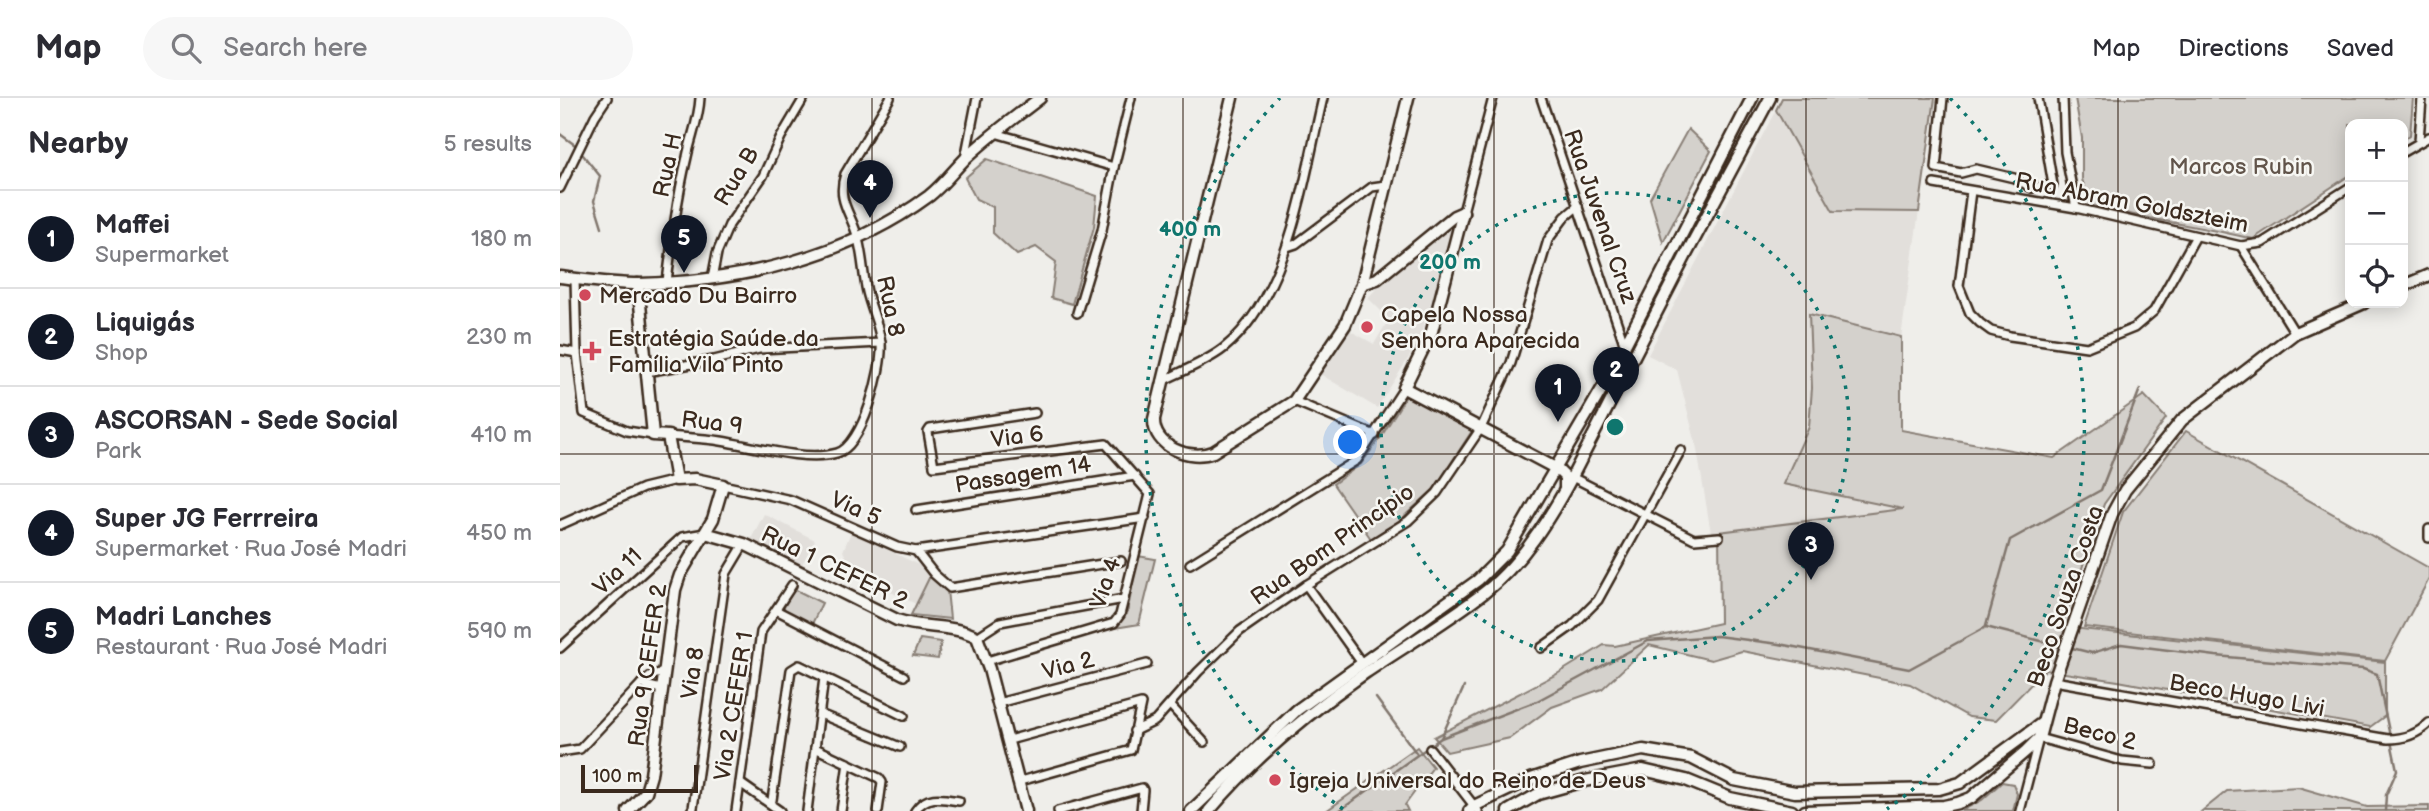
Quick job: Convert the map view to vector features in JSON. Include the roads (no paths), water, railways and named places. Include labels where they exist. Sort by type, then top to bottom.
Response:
[{"type":"street","points":[[560,188],[595,116],[607,98]]},
{"type":"street","name":"Rua H","points":[[667,282],[679,197],[700,98]]},
{"type":"street","name":"Rua B","points":[[712,279],[717,253],[729,225],[764,176],[781,137],[804,98]]},
{"type":"street","name":"Rua 8","points":[[837,453],[843,450],[864,423],[877,381],[881,344],[867,291],[858,238],[841,196],[842,184],[890,98]]},
{"type":"street","points":[[965,160],[977,98]]},
{"type":"street","points":[[560,277],[638,284],[712,279],[800,261],[892,221],[929,196],[995,133],[1040,98]]},
{"type":"street","points":[[1077,313],[1102,230],[1131,98]]},
{"type":"street","points":[[1232,98],[1154,419],[1156,432],[1161,439],[1185,454],[1203,456],[1294,401],[1345,325],[1362,284],[1408,98]]},
{"type":"street","points":[[1162,381],[1223,349],[1272,286],[1287,247],[1323,98]]},
{"type":"street","points":[[1190,564],[1335,476],[1357,460],[1375,435],[1404,388],[1432,331],[1493,98]]},
{"type":"street","name":"Rua Juvenal Cruz","points":[[1541,98],[1625,347]]},
{"type":"street","points":[[1191,811],[1297,710],[1478,580],[1507,551],[1557,469],[1625,347],[1752,98]]},
{"type":"street","points":[[1209,811],[1225,792],[1318,707],[1486,591],[1517,560],[1564,493],[1770,98]]},
{"type":"street","points":[[1943,98],[1936,168],[1961,173],[1976,169],[2014,178],[2032,188],[2053,185],[2038,98]]},
{"type":"street","points":[[2063,98],[2065,152],[2076,208]]},
{"type":"street","points":[[2419,141],[2422,98]]},
{"type":"street","points":[[995,133],[1114,167]]},
{"type":"street","points":[[2408,149],[2429,137]]},
{"type":"street","name":"Rua Abram Goldszteim","points":[[1934,184],[2076,208],[2241,246],[2262,243],[2345,190]]},
{"type":"street","points":[[1287,247],[1296,244],[1372,187],[1386,186]]},
{"type":"street","points":[[1971,191],[1959,286],[1970,313],[1980,323],[1991,331],[2010,336],[2087,347],[2134,328],[2154,311],[2196,236]]},
{"type":"street","name":"Rua Bom Princípio","points":[[1134,731],[1155,720],[1228,641],[1306,585],[1408,521],[1437,494],[1480,428],[1510,363],[1548,240],[1554,229],[1578,206]]},
{"type":"street","points":[[1362,284],[1377,278],[1454,216],[1463,212]]},
{"type":"street","points":[[2241,246],[2295,333]]},
{"type":"street","points":[[2408,284],[2429,275]]},
{"type":"street","points":[[560,350],[577,353],[575,279]]},
{"type":"street","points":[[638,284],[653,435]]},
{"type":"street","name":"Beco Souza Costa","points":[[2020,811],[2054,681],[2112,514],[2125,490],[2182,420],[2295,333],[2352,308]]},
{"type":"street","points":[[646,372],[759,349],[881,344]]},
{"type":"street","name":"Rua 9","points":[[577,353],[584,413],[628,431],[720,441],[802,455],[837,453]]},
{"type":"street","points":[[1404,388],[1557,469],[1565,477],[1564,493]]},
{"type":"street","points":[[1294,401],[1375,435]]},
{"type":"street","name":"Via 6","points":[[1035,413],[930,429],[934,466],[1106,444]]},
{"type":"street","points":[[668,436],[676,480]]},
{"type":"street","name":"Via 4","points":[[987,661],[1112,625],[1120,615],[1150,494],[1106,444]]},
{"type":"street","points":[[1541,648],[1572,626],[1598,600],[1681,450]]},
{"type":"street","points":[[1567,451],[1564,467],[1572,477],[1694,539],[1719,537]]},
{"type":"street","name":"Passagem 14","points":[[916,510],[1135,476]]},
{"type":"street","name":"Via 5","points":[[560,525],[643,488],[676,480],[695,479],[791,500],[897,547],[916,551],[1145,518]]},
{"type":"street","name":"Rua 9 CEFER 2","points":[[628,811],[646,792],[648,786],[674,590],[713,519],[723,485]]},
{"type":"street","points":[[2429,529],[2429,538]]},
{"type":"street","name":"Rua 1 CEFER 2","points":[[705,533],[744,544],[897,620],[913,626],[962,631],[977,637]]},
{"type":"street","name":"Via 11","points":[[560,648],[682,537],[705,533]]},
{"type":"street","name":"Via 8","points":[[691,811],[694,808],[726,574],[744,544]]},
{"type":"street","points":[[916,551],[934,574],[950,588],[1121,561]]},
{"type":"street","name":"Via 2 CEFER 1","points":[[736,811],[761,632],[792,585]]},
{"type":"street","points":[[1306,585],[1361,662]]},
{"type":"street","points":[[1026,811],[999,703],[977,637],[1000,622],[1124,599]]},
{"type":"street","points":[[776,610],[904,676]]},
{"type":"street","name":"Via 2","points":[[999,703],[1147,664]]},
{"type":"street","points":[[772,800],[791,670],[799,665],[904,716]]},
{"type":"street","points":[[560,752],[580,748],[641,684],[651,676],[663,672]]},
{"type":"street","points":[[807,811],[824,678]]},
{"type":"street","name":"Beco Hugo Livi","points":[[2054,681],[2388,740],[2418,732],[2429,723]]},
{"type":"street","points":[[641,684],[661,689]]},
{"type":"street","points":[[1009,740],[1141,704],[1131,750],[1017,782]]},
{"type":"street","points":[[1170,705],[1204,742]]},
{"type":"street","points":[[820,715],[900,747]]},
{"type":"street","points":[[1430,749],[1473,809],[1531,779],[1580,763],[1643,750],[1692,758],[1734,780],[1795,792],[1939,789],[1960,783],[2043,722]]},
{"type":"street","points":[[1805,811],[1944,806],[1958,803],[1971,798],[2006,770],[2039,738]]},
{"type":"street","name":"Beco 2","points":[[2039,738],[2122,761],[2154,764]]},
{"type":"street","points":[[815,748],[879,778],[882,782],[878,811]]},
{"type":"street","points":[[841,811],[848,763]]},
{"type":"street","points":[[1580,763],[1585,780]]},
{"type":"street","points":[[1508,811],[1538,794],[1585,780],[1643,769],[1686,780],[1730,797],[1792,811]]},
{"type":"street","points":[[1730,797],[1734,780]]},
{"type":"street","points":[[740,783],[780,811]]},
{"type":"street","points":[[1058,811],[1143,789],[1141,811]]},
{"type":"street","points":[[915,811],[924,801],[932,798],[959,801]]},
{"type":"waterway","points":[[560,134],[575,145]]},
{"type":"waterway","points":[[583,155],[600,176],[594,201],[602,227]]},
{"type":"waterway","points":[[1986,626],[2010,540],[2101,490],[2140,389]]},
{"type":"waterway","points":[[1339,811],[1441,738],[1537,701],[1648,641],[1717,636],[1779,644],[1909,669],[1986,627],[2061,646]]},
{"type":"waterway","points":[[2068,647],[2092,653],[2121,644],[2216,656],[2363,669],[2377,674],[2397,770],[2386,795],[2385,811]]},
{"type":"waterway","points":[[1441,738],[1464,687]]},
{"type":"waterway","points":[[1376,698],[1417,754]]},
{"type":"place","name":"Super JG Ferrreira","points":[[870,218]]},
{"type":"place","name":"Madri Lanches","points":[[684,273]]},
{"type":"place","name":"Mercado Du Bairro","points":[[585,295]]},
{"type":"place","name":"Capela Nossa Senhora Aparecida","points":[[1367,327]]},
{"type":"place","name":"Estratégia Saúde da Família Vila Pinto","points":[[592,351]]},
{"type":"place","name":"Liquigás","points":[[1616,405]]},
{"type":"place","name":"Maffei","points":[[1558,422]]},
{"type":"place","name":"ASCORSAN - Sede Social","points":[[1811,580]]},
{"type":"place","name":"Igreja Universal do Reino de Deus","points":[[1275,780]]},
{"type":"park label","name":"Marcos Rubin","points":[[2241,166]]}]
